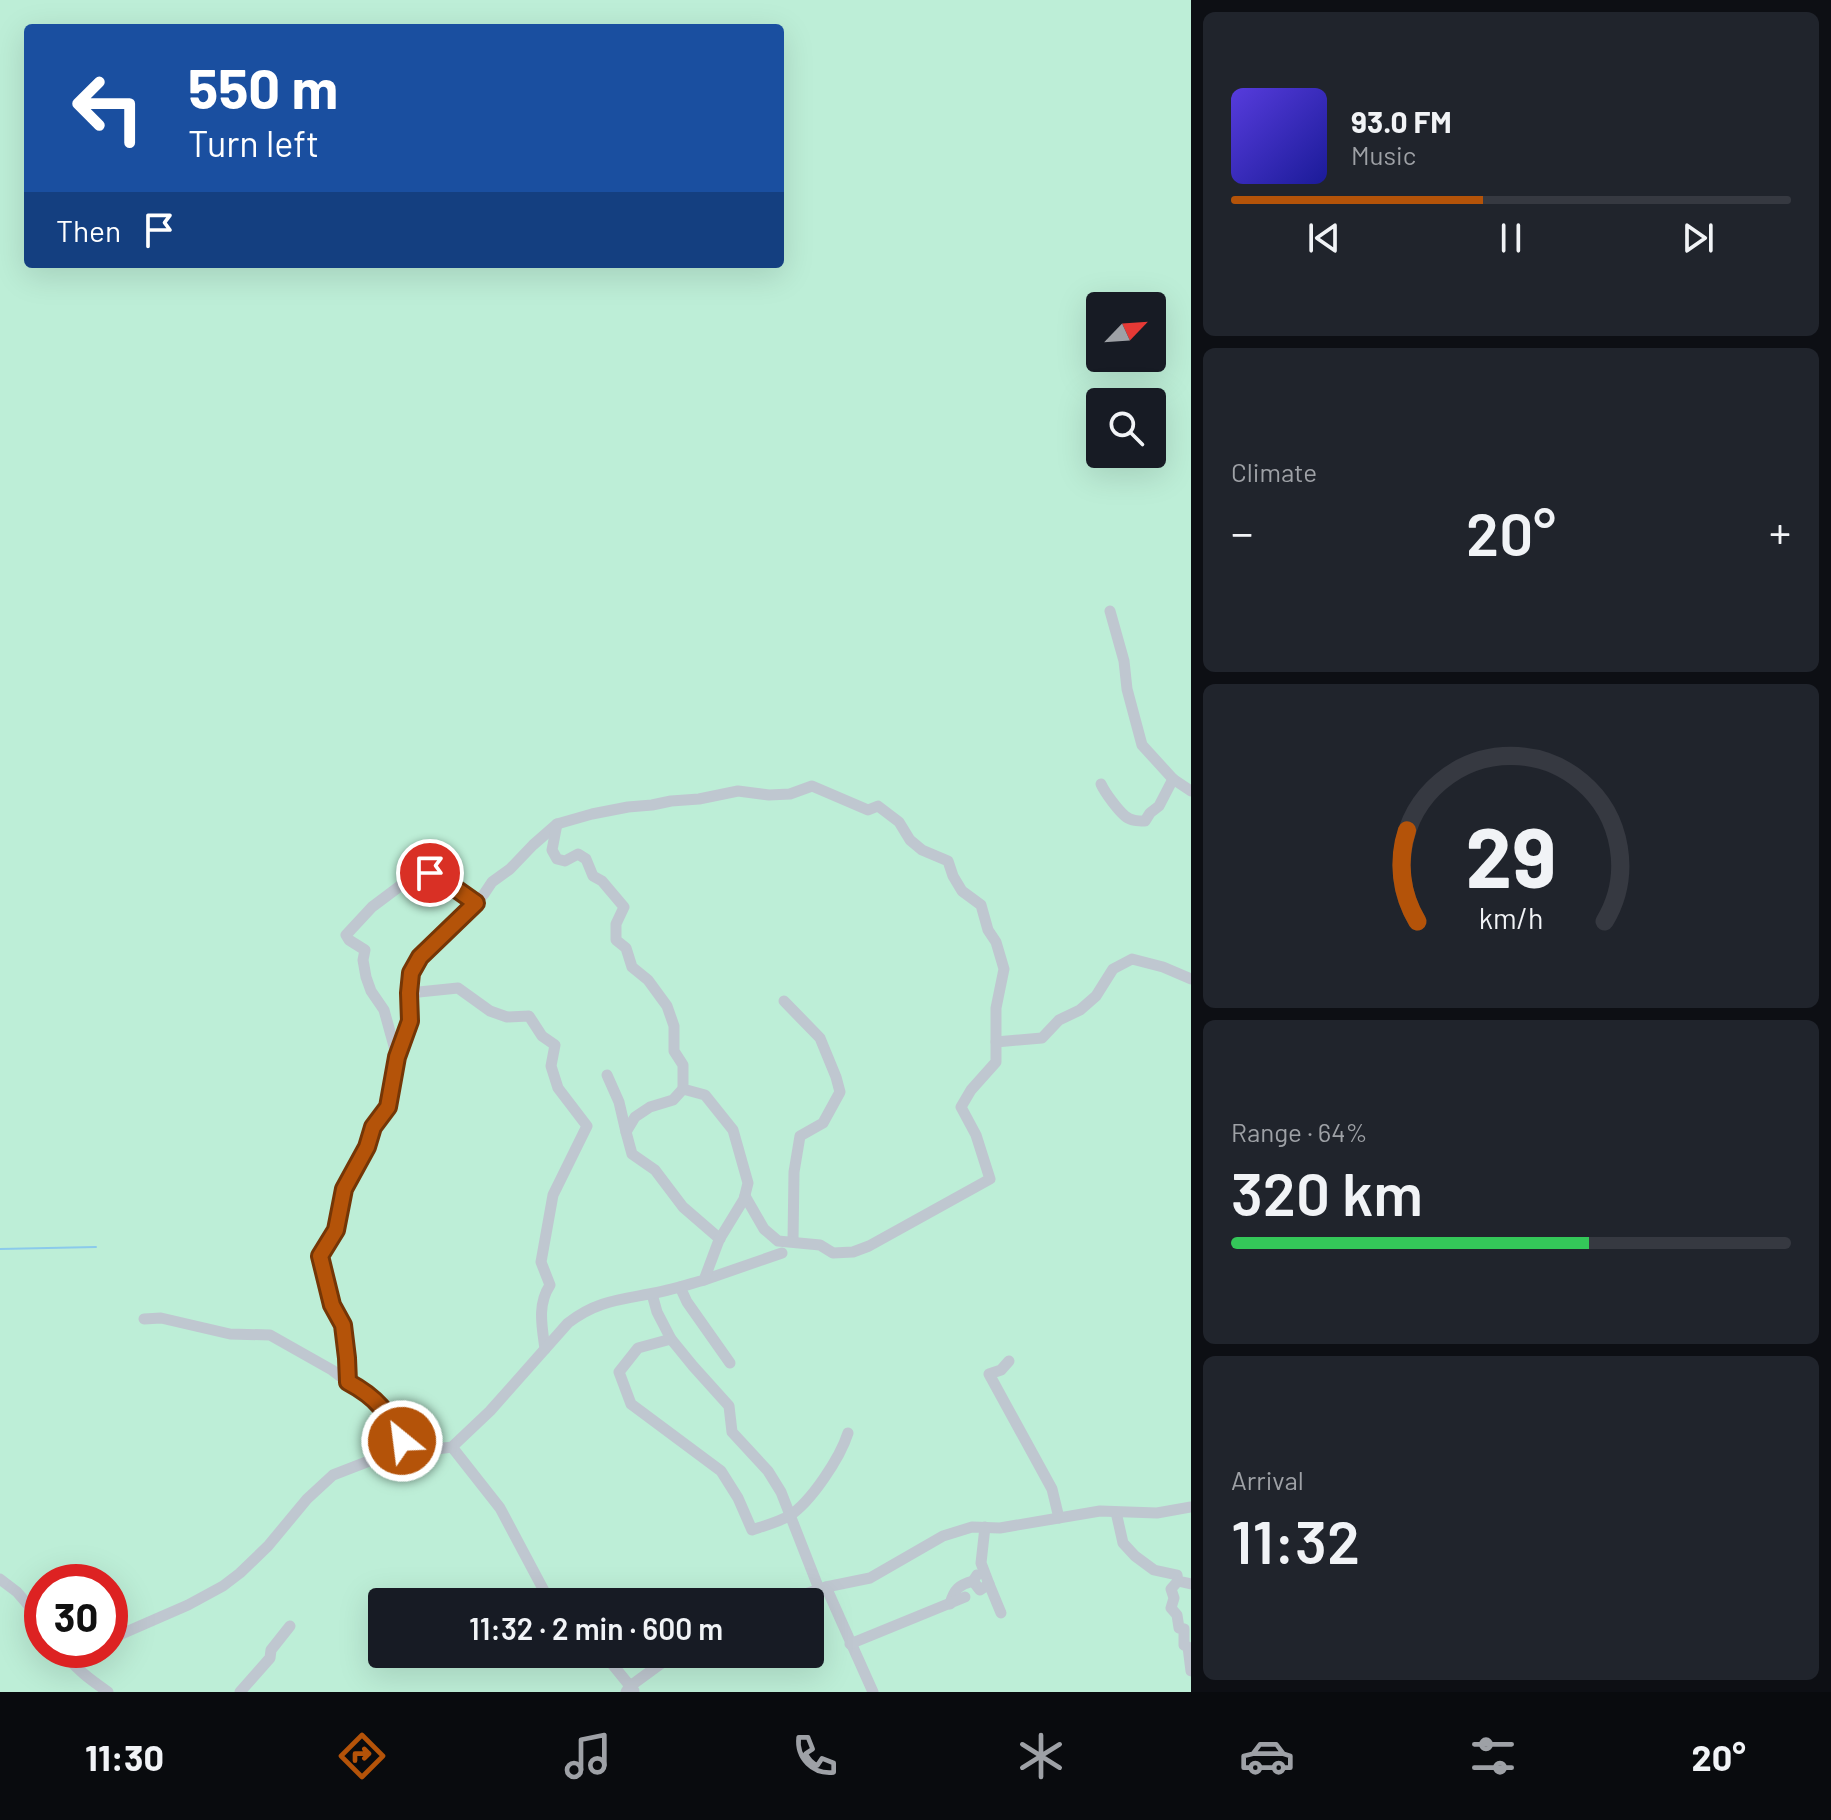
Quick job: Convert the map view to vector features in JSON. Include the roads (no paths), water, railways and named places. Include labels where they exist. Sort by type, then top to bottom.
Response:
[{"type":"street","points":[[1110,611],[1142,745],[1173,779],[1191,791]]},
{"type":"street","points":[[1101,784],[1126,817],[1145,821],[1159,806],[1173,779]]},
{"type":"street","points":[[348,1382],[343,1325],[332,1305],[320,1256],[336,1230],[344,1189],[367,1147],[373,1127],[388,1107],[397,1057],[410,1021],[411,973],[420,957],[476,903],[492,882],[557,824],[616,809],[738,791],[790,794],[812,786],[868,810],[878,806],[899,822],[910,840],[922,850],[948,861],[962,891],[981,905],[1004,969],[996,1008],[996,1062],[971,1090],[961,1107],[976,1135],[990,1179],[853,1252],[833,1253],[820,1245],[778,1241],[764,1229],[745,1196]]},
{"type":"street","points":[[557,824],[552,850],[557,859],[565,861],[578,854],[586,859],[593,876],[602,881],[624,907],[616,924],[616,940],[626,948],[632,967],[648,980],[667,1006],[674,1026],[674,1051],[683,1065],[683,1089],[673,1100],[650,1107],[635,1117],[626,1132]]},
{"type":"street","points":[[397,1057],[384,1010],[366,977],[365,950],[346,935],[372,907],[400,886],[430,873],[476,903]]},
{"type":"street","points":[[996,1042],[1042,1038],[1059,1020],[1080,1010],[1096,996],[1113,969],[1132,959],[1191,979]]},
{"type":"street","points":[[409,993],[458,988],[490,1011],[507,1017],[529,1016],[542,1036],[555,1045],[551,1066],[558,1088],[587,1126],[553,1195],[541,1262],[550,1285],[543,1295],[540,1313],[545,1349]]},
{"type":"street","points":[[784,1001],[820,1038],[840,1092],[823,1123],[800,1136],[794,1172],[793,1241]]},
{"type":"street","points":[[607,1075],[619,1102],[632,1154],[655,1170],[683,1207],[720,1239]]},
{"type":"street","points":[[683,1089],[705,1095],[733,1130],[748,1183],[745,1196],[720,1239],[704,1280]]},
{"type":"street","points":[[128,1633],[188,1605],[240,1573],[333,1475],[382,1456],[452,1447],[490,1411],[568,1323],[583,1312],[616,1299],[652,1294],[704,1280],[782,1253]]},
{"type":"street","points":[[680,1287],[730,1363]]},
{"type":"street","points":[[652,1294],[671,1339],[729,1406],[732,1432],[768,1471],[781,1492],[822,1588],[870,1578],[943,1536],[972,1527],[1000,1528],[1100,1511],[1157,1513],[1191,1507]]},
{"type":"street","points":[[144,1319],[161,1318],[230,1334],[270,1335],[368,1393],[384,1408],[407,1453]]},
{"type":"street","points":[[671,1339],[638,1348],[619,1372],[631,1404],[721,1471],[738,1498],[752,1530],[789,1516],[825,1480],[843,1449],[848,1433]]},
{"type":"street","points":[[1009,1361],[1001,1370],[989,1374],[1052,1489],[1059,1518]]},
{"type":"street","points":[[452,1447],[500,1508],[543,1588]]},
{"type":"street","points":[[1116,1512],[1123,1543],[1146,1565],[1177,1575],[1178,1581]]},
{"type":"street","points":[[985,1527],[981,1563],[1001,1613]]},
{"type":"street","points":[[950,1604],[953,1592],[960,1585],[976,1578],[980,1590],[989,1584]]},
{"type":"street","points":[[0,1579],[24,1600]]},
{"type":"street","points":[[1178,1581],[1191,1584]]},
{"type":"street","points":[[1178,1581],[1171,1589],[1174,1598],[1171,1608],[1177,1615],[1179,1628],[1184,1629],[1184,1645],[1188,1647],[1191,1671]]},
{"type":"street","points":[[824,1592],[873,1692]]},
{"type":"street","points":[[850,1644],[965,1597]]},
{"type":"street","points":[[240,1692],[270,1658],[271,1650],[290,1626]]},
{"type":"street","points":[[78,1668],[108,1692]]},
{"type":"street","points":[[614,1668],[630,1690],[657,1668]]},
{"type":"waterway","points":[[0,1249],[96,1247]]}]
